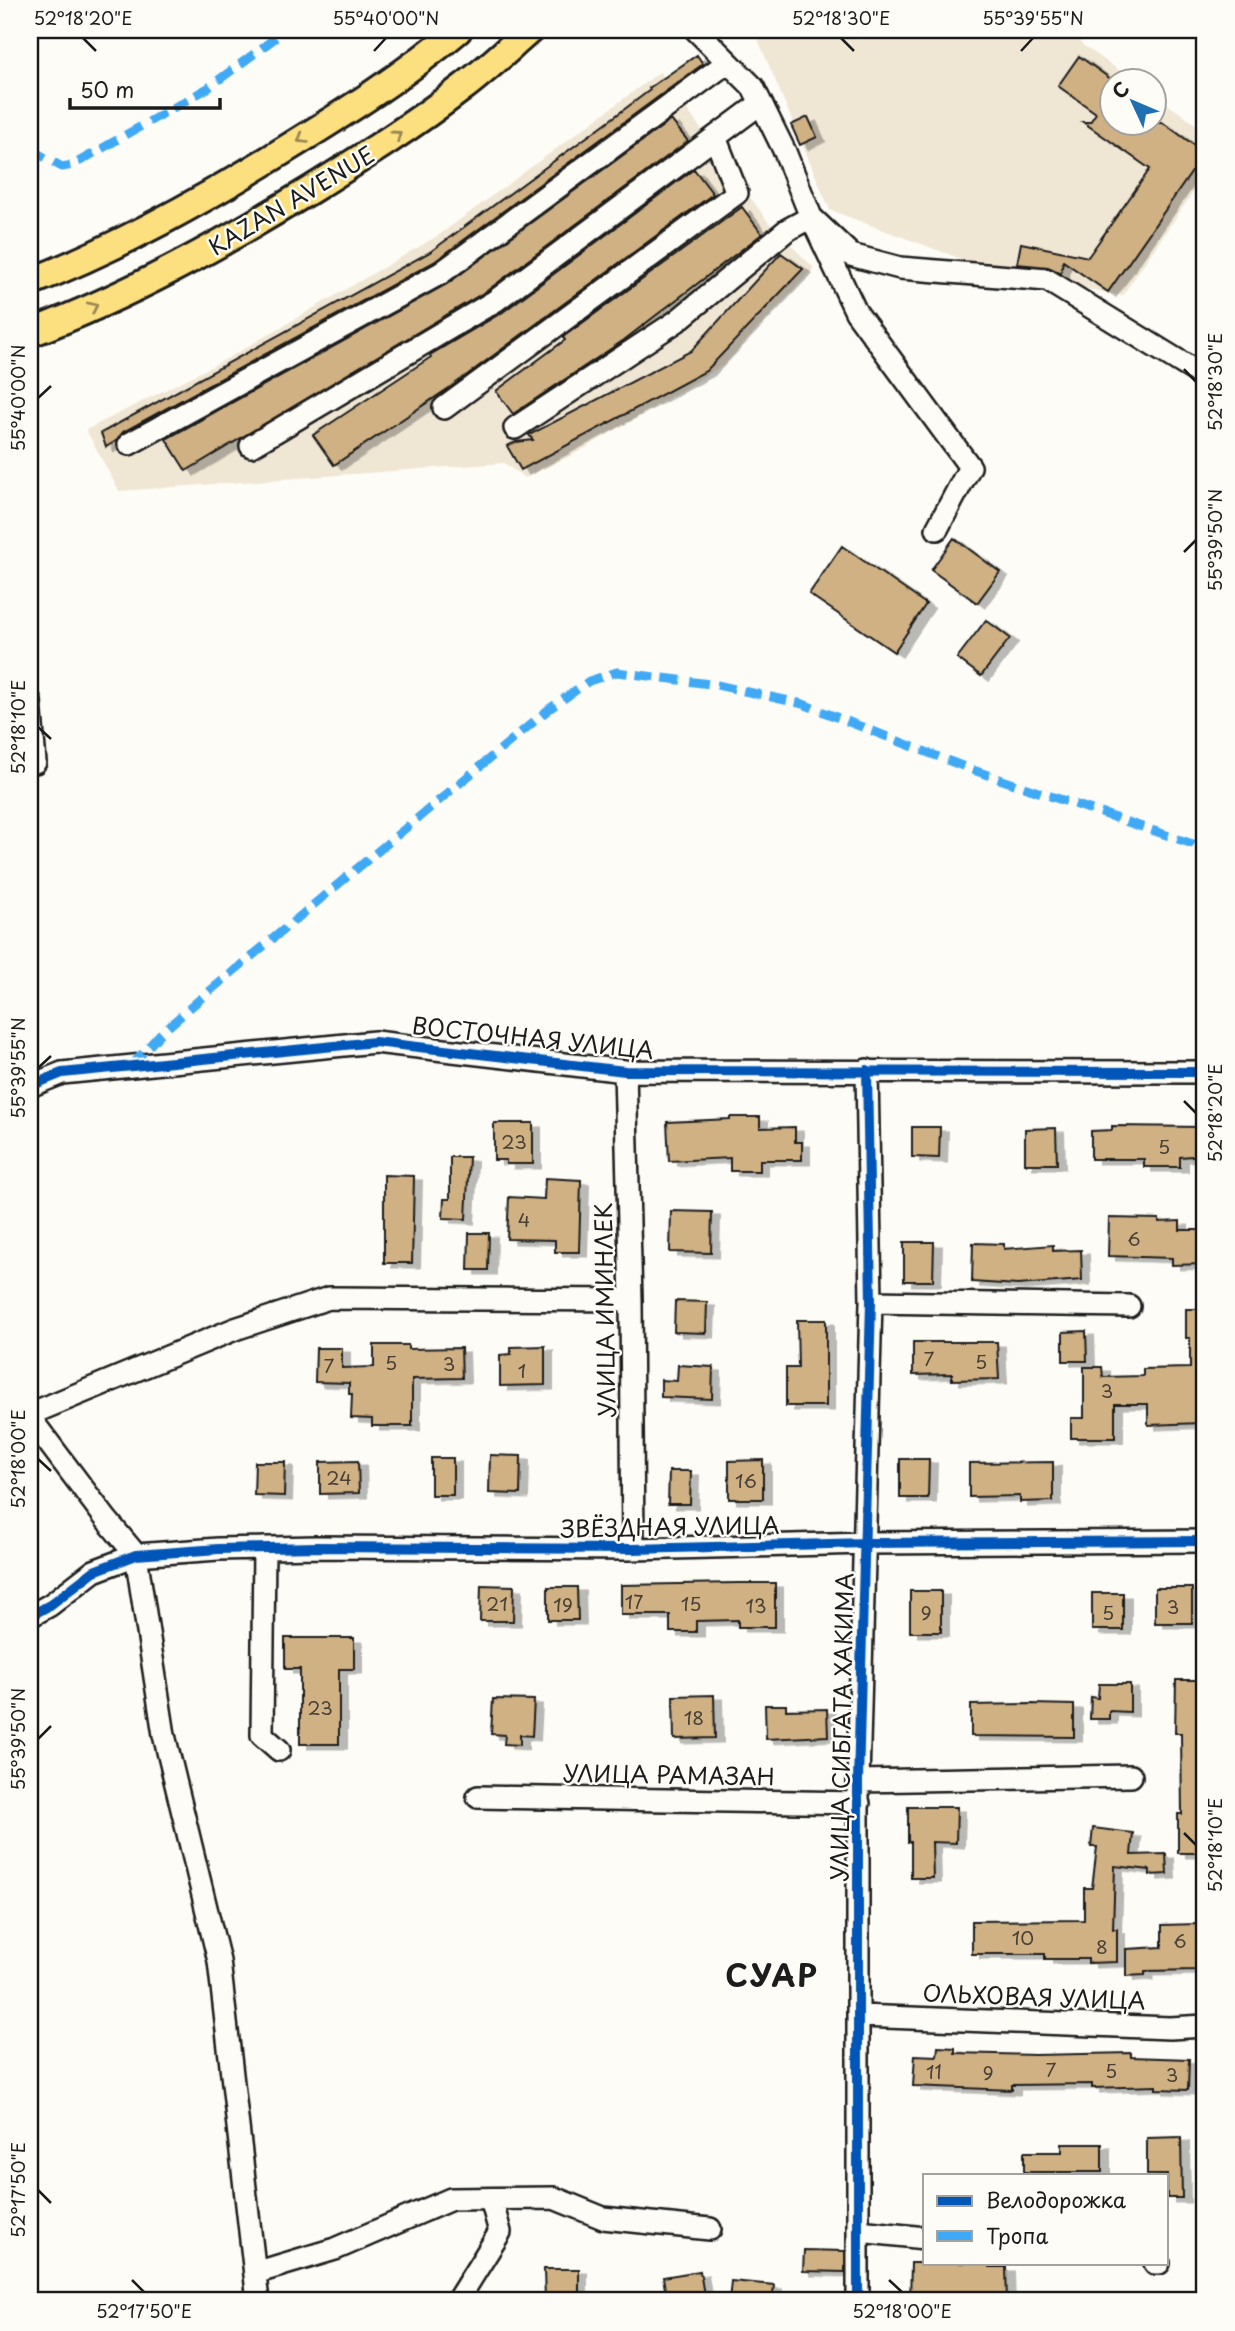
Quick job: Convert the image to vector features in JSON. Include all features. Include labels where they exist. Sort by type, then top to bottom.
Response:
[{"type":"main road","name":"KAZAN AVENUE","points":[[30,282],[173,217],[358,105],[458,30]]},
{"type":"main road","name":"KAZAN AVENUE","points":[[30,333],[72,317],[186,263],[278,210],[384,144],[463,88],[530,30]]},
{"type":"street","points":[[696,30],[753,87],[856,312],[970,467],[937,529]]},
{"type":"street","points":[[129,443],[441,273],[728,62]]},
{"type":"street","points":[[251,446],[495,301],[761,103]]},
{"type":"street","points":[[444,408],[737,194],[715,137]]},
{"type":"street","points":[[811,217],[851,255],[900,268],[1047,280],[1195,371],[1205,380]]},
{"type":"street","points":[[515,428],[677,321],[787,230],[811,217]]},
{"type":"street","points":[[30,701],[35,762]]},
{"type":"street","name":"ВОСТОЧНАЯ УЛИЦА","points":[[30,1086],[62,1073],[374,1042],[625,1070],[1205,1072]]},
{"type":"street","name":"УЛИЦА ИМИНЛЕК","points":[[625,1070],[631,1300],[633,1549]]},
{"type":"street","name":"УЛИЦА СИБГАТА ХАКИМА","points":[[858,2301],[858,1781],[871,1301],[867,1070]]},
{"type":"street","points":[[258,2301],[219,1961],[164,1735],[136,1555],[30,1416],[235,1329],[329,1298],[631,1300]]},
{"type":"street","points":[[871,1301],[1129,1306]]},
{"type":"street","name":"ЗВЁЗДНАЯ УЛИЦА","points":[[30,1616],[50,1605],[94,1572],[136,1555],[264,1548],[633,1549],[866,1543],[1205,1541]]},
{"type":"street","points":[[264,1548],[262,1735],[279,1750]]},
{"type":"street","points":[[858,1781],[1131,1776]]},
{"type":"street","name":"УЛИЦА РАМАЗАН","points":[[478,1797],[859,1803]]},
{"type":"street","name":"ОЛЬХОВАЯ УЛИЦА","points":[[860,2015],[1170,2028],[1205,2026]]},
{"type":"street","points":[[255,2273],[335,2249],[451,2199],[554,2198],[603,2218],[710,2229]]},
{"type":"street","points":[[457,2301],[500,2232],[491,2199]]},
{"type":"street","points":[[859,2231],[923,2238]]},
{"type":"shaded area","points":[[754,30],[1084,30],[1080,43],[1113,66],[1098,66],[1098,136],[1168,136],[1168,104],[1205,131],[1205,175],[1122,296],[983,267],[830,210]]},
{"type":"shaded area","points":[[660,72],[768,222],[814,268],[724,365],[580,451],[525,478],[504,463],[119,491],[86,430],[228,358],[439,235]]},
{"type":"building","points":[[697,55],[703,64],[434,262],[123,432],[116,441],[106,447],[101,433],[430,252]]},
{"type":"building","points":[[1079,56],[1098,70],[1098,133],[1083,122],[1090,122],[1096,113],[1058,86]]},
{"type":"building","points":[[808,117],[817,137],[800,145],[791,125]]},
{"type":"building","points":[[671,120],[688,141],[488,290],[186,471],[166,439],[447,284]]},
{"type":"building","points":[[1168,126],[1205,153],[1108,292],[1063,261],[1061,273],[1048,267],[1017,264],[1021,243],[1088,257],[1150,169],[1103,136],[1168,136]]},
{"type":"building","points":[[694,169],[713,194],[452,386],[334,465],[313,435],[431,357],[430,355],[503,312]]},
{"type":"building","points":[[742,207],[762,234],[624,340],[513,414],[496,391],[565,340],[563,337]]},
{"type":"building","points":[[781,253],[803,269],[706,371],[521,470],[507,446],[533,440],[529,435],[691,351]]},
{"type":"building","points":[[954,538],[1000,572],[977,603],[931,570]]},
{"type":"building","points":[[842,546],[926,604],[894,652],[809,594]]},
{"type":"building","points":[[986,620],[1010,638],[981,676],[957,658]]},
{"type":"building","points":[[760,1117],[760,1128],[795,1127],[795,1142],[802,1142],[802,1160],[760,1160],[760,1171],[730,1171],[730,1158],[669,1161],[667,1122]]},
{"type":"building","points":[[494,1123],[533,1123],[533,1164],[506,1164],[506,1160],[494,1160]]},
{"type":"building","points":[[1112,1126],[1205,1127],[1205,1155],[1180,1157],[1180,1167],[1144,1167],[1144,1159],[1091,1159],[1091,1131],[1112,1130]]},
{"type":"building","points":[[912,1127],[940,1127],[939,1158],[912,1157]]},
{"type":"building","points":[[1056,1128],[1057,1164],[1025,1164],[1025,1129]]},
{"type":"building","points":[[450,1157],[469,1157],[466,1219],[443,1218],[444,1199],[450,1199]]},
{"type":"building","points":[[384,1175],[414,1176],[412,1263],[384,1263]]},
{"type":"building","points":[[545,1178],[581,1180],[579,1252],[555,1252],[555,1240],[507,1239],[509,1197],[544,1199]]},
{"type":"building","points":[[671,1211],[712,1212],[711,1253],[670,1252]]},
{"type":"building","points":[[1109,1218],[1180,1221],[1180,1230],[1205,1230],[1205,1264],[1172,1265],[1172,1258],[1108,1256]]},
{"type":"building","points":[[469,1233],[489,1233],[488,1270],[468,1270]]},
{"type":"building","points":[[904,1242],[934,1242],[933,1281],[904,1281]]},
{"type":"building","points":[[973,1243],[1004,1244],[1004,1249],[1053,1245],[1053,1251],[1081,1250],[1082,1280],[1018,1285],[972,1282]]},
{"type":"building","points":[[675,1301],[707,1302],[706,1333],[674,1332]]},
{"type":"building","points":[[1186,1309],[1205,1309],[1205,1410],[1201,1410],[1201,1423],[1148,1425],[1148,1404],[1115,1404],[1115,1438],[1071,1438],[1071,1418],[1084,1418],[1084,1367],[1102,1367],[1103,1377],[1143,1376],[1143,1369],[1190,1368]]},
{"type":"building","points":[[797,1320],[826,1320],[826,1406],[786,1406],[786,1368],[798,1368]]},
{"type":"building","points":[[1086,1331],[1087,1361],[1063,1361],[1063,1332]]},
{"type":"building","points":[[913,1342],[997,1342],[999,1379],[952,1380],[952,1374],[913,1375]]},
{"type":"building","points":[[374,1345],[408,1345],[408,1349],[461,1348],[462,1378],[412,1379],[412,1426],[372,1426],[372,1419],[351,1418],[352,1394],[349,1394],[349,1383],[315,1382],[316,1348],[342,1348],[342,1368],[374,1367]]},
{"type":"building","points":[[545,1346],[545,1385],[500,1386],[500,1355],[511,1354],[511,1347]]},
{"type":"building","points":[[678,1365],[713,1367],[712,1399],[661,1397],[661,1380],[677,1381]]},
{"type":"building","points":[[490,1455],[521,1456],[520,1494],[489,1493]]},
{"type":"building","points":[[431,1458],[453,1458],[453,1495],[431,1495]]},
{"type":"building","points":[[900,1459],[929,1459],[928,1498],[900,1498]]},
{"type":"building","points":[[763,1460],[763,1499],[729,1499],[729,1461]]},
{"type":"building","points":[[358,1461],[359,1493],[320,1494],[320,1462]]},
{"type":"building","points":[[255,1462],[285,1462],[284,1496],[254,1495]]},
{"type":"building","points":[[1053,1462],[1053,1501],[1020,1502],[1020,1496],[969,1497],[969,1463]]},
{"type":"building","points":[[669,1471],[691,1471],[690,1504],[668,1504]]},
{"type":"building","points":[[775,1583],[775,1627],[738,1627],[738,1620],[696,1621],[696,1632],[670,1632],[670,1615],[621,1615],[621,1585]]},
{"type":"building","points":[[481,1585],[514,1586],[513,1621],[480,1621]]},
{"type":"building","points":[[548,1587],[577,1587],[578,1620],[548,1620]]},
{"type":"building","points":[[1155,1588],[1192,1588],[1192,1623],[1155,1623]]},
{"type":"building","points":[[910,1591],[941,1591],[941,1632],[910,1632]]},
{"type":"building","points":[[1092,1593],[1123,1593],[1123,1630],[1092,1630]]},
{"type":"building","points":[[285,1638],[354,1638],[354,1669],[339,1669],[339,1744],[300,1744],[300,1669],[285,1669]]},
{"type":"building","points":[[1176,1680],[1205,1680],[1205,1853],[1178,1853],[1178,1814],[1182,1814],[1181,1733],[1175,1733]]},
{"type":"building","points":[[1099,1684],[1130,1684],[1130,1712],[1109,1711],[1109,1719],[1090,1719],[1091,1697],[1098,1698]]},
{"type":"building","points":[[714,1695],[715,1738],[674,1739],[673,1696]]},
{"type":"building","points":[[493,1699],[534,1700],[532,1736],[520,1735],[520,1745],[504,1744],[505,1735],[491,1734]]},
{"type":"building","points":[[765,1705],[786,1705],[786,1710],[827,1709],[828,1736],[766,1739]]},
{"type":"building","points":[[971,1705],[1074,1705],[1074,1737],[971,1736]]},
{"type":"building","points":[[908,1807],[957,1807],[956,1843],[932,1842],[933,1878],[911,1878]]},
{"type":"building","points":[[1093,1828],[1133,1833],[1131,1855],[1166,1854],[1167,1874],[1150,1875],[1150,1870],[1115,1866],[1113,1929],[1117,1929],[1117,1962],[1088,1963],[1088,1959],[1045,1959],[1045,1954],[972,1954],[972,1921],[1084,1920],[1084,1888],[1092,1888],[1097,1847],[1091,1847]]},
{"type":"building","points":[[1198,1924],[1198,1928],[1205,1928],[1205,1957],[1198,1957],[1198,1970],[1145,1971],[1145,1975],[1126,1976],[1126,1949],[1162,1947],[1162,1925]]},
{"type":"building","points":[[938,2047],[955,2048],[955,2053],[1131,2053],[1131,2057],[1189,2059],[1188,2090],[1156,2089],[1156,2086],[1092,2088],[1092,2084],[1012,2085],[1012,2090],[913,2086],[915,2055],[937,2056]]},
{"type":"building","points":[[1181,2137],[1182,2198],[1168,2198],[1168,2174],[1147,2174],[1147,2138]]},
{"type":"building","points":[[1062,2144],[1102,2144],[1102,2172],[1024,2172],[1024,2152],[1062,2152]]},
{"type":"building","points":[[804,2250],[845,2251],[845,2272],[803,2271]]},
{"type":"building","points":[[911,2263],[989,2264],[989,2267],[1006,2267],[1007,2301],[910,2301]]},
{"type":"building","points":[[544,2269],[579,2269],[579,2300],[545,2300]]},
{"type":"building","points":[[700,2271],[705,2301],[667,2301],[663,2277]]},
{"type":"building","points":[[731,2281],[774,2285],[772,2301],[729,2301]]},
{"type":"marked path","points":[[30,149],[62,167],[73,165],[208,88],[286,30]]},
{"type":"marked path","points":[[131,1066],[160,1034],[199,1000],[549,709],[589,681],[617,672],[717,685],[803,704],[970,769],[1193,844],[1205,851]]},
{"type":"cycle path","points":[[30,1086],[62,1073],[375,1042],[625,1071],[1205,1072]]},
{"type":"cycle path","points":[[858,2301],[858,1781],[871,1302],[867,1070]]},
{"type":"cycle path","points":[[30,1616],[50,1605],[94,1571],[136,1555],[218,1549],[633,1549],[866,1543],[1205,1541]]},
{"type":"district","name":"СУАР","points":[[772,1974]]}]
